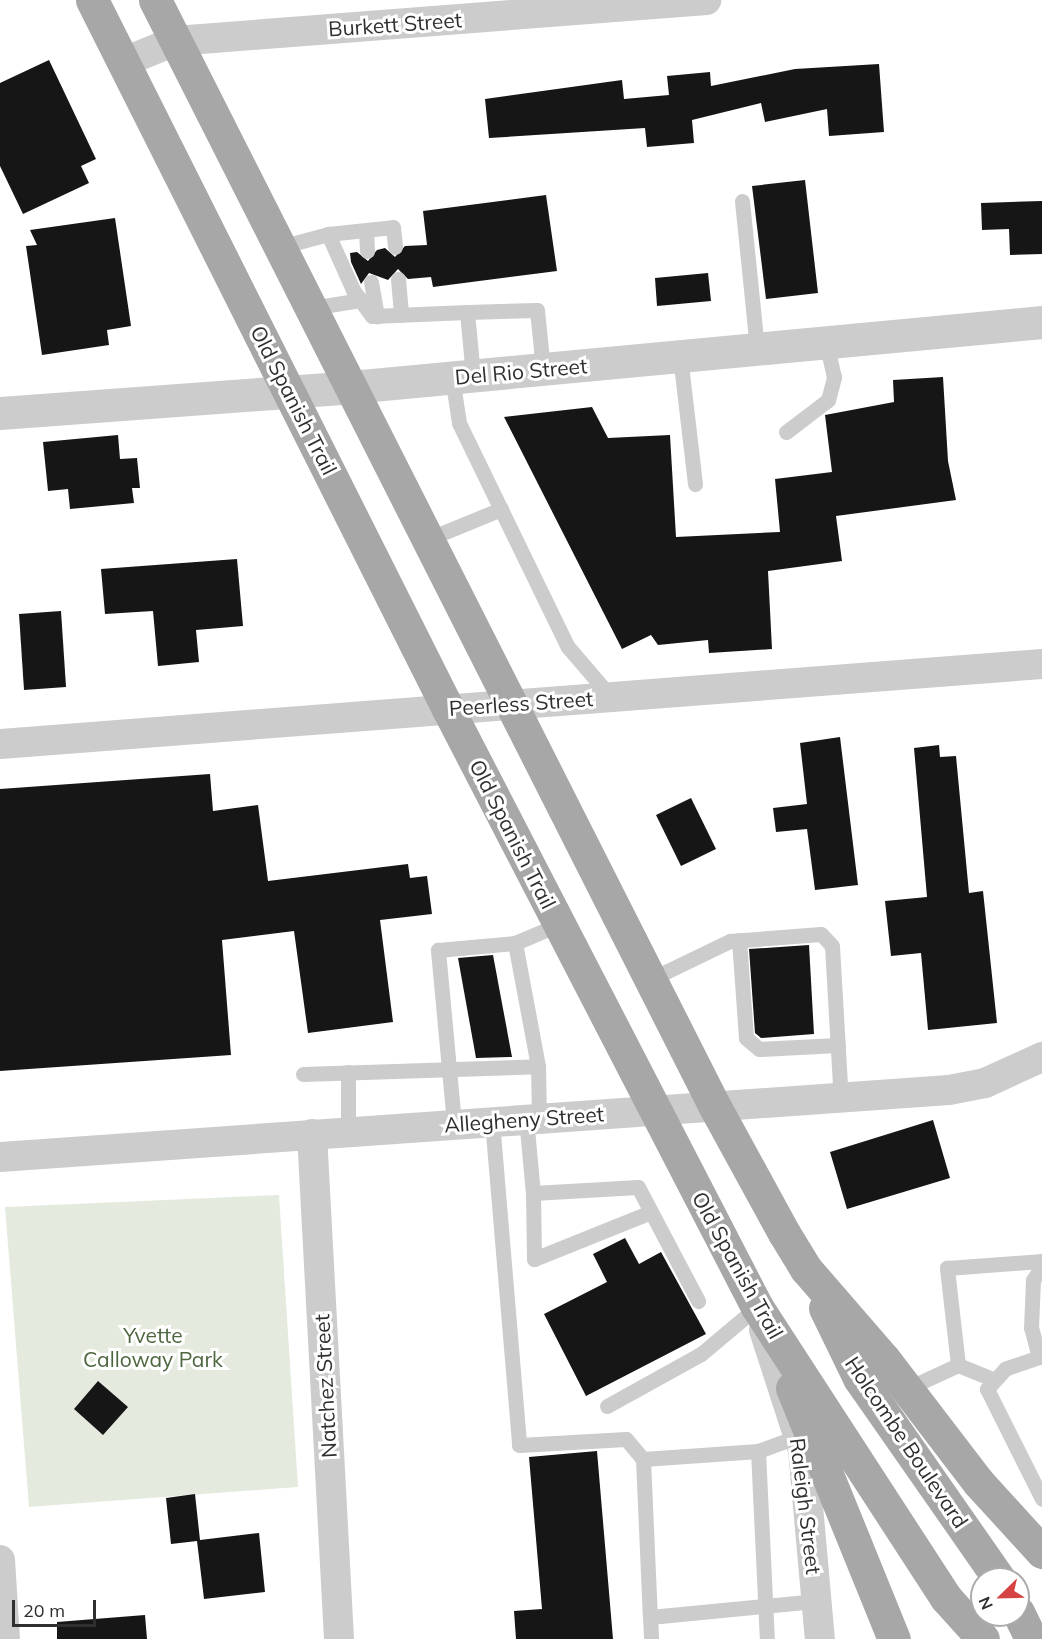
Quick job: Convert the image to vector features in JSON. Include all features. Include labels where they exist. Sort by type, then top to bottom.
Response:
[{"type":"main road","name":"Old Spanish Trail","points":[[93,0],[448,709],[757,1307],[946,1598],[982,1639]]},
{"type":"main road","points":[[155,0],[715,1107],[806,1269],[906,1389],[978,1482],[1042,1552]]},
{"type":"main road","name":"Holcombe Boulevard","points":[[806,1269],[859,1378],[991,1567]]},
{"type":"main road","points":[[757,1307],[894,1639]]},
{"type":"street","name":"Burkett Street","points":[[124,62],[175,41],[706,0]]},
{"type":"street","name":"Del Rio Street","points":[[0,413],[351,387],[1042,322]]},
{"type":"street","name":"Peerless Street","points":[[0,744],[1042,664]]},
{"type":"street","name":"Allegheny Street","points":[[0,1157],[454,1123],[841,1100],[949,1090],[985,1083],[1042,1058]]},
{"type":"street","name":"Natchez Street","points":[[312,1134],[339,1639]]},
{"type":"street","name":"Raleigh Street","points":[[757,1307],[799,1436],[820,1639]]},
{"type":"street","points":[[0,1560],[5,1639]]},
{"type":"lane","points":[[742,201],[757,349]]},
{"type":"lane","points":[[280,247],[328,234],[393,227],[395,247]]},
{"type":"lane","points":[[366,231],[367,251]]},
{"type":"lane","points":[[328,234],[361,300],[377,316],[537,310],[543,369]]},
{"type":"lane","points":[[398,279],[401,315]]},
{"type":"lane","points":[[371,282],[377,316]]},
{"type":"lane","points":[[311,308],[361,300]]},
{"type":"lane","points":[[467,312],[459,423],[568,647],[611,697]]},
{"type":"lane","points":[[786,432],[828,400],[834,376],[826,342]]},
{"type":"lane","points":[[680,356],[695,484]]},
{"type":"lane","points":[[428,539],[501,509]]},
{"type":"lane","points":[[454,1123],[438,950],[515,943],[560,924]]},
{"type":"lane","points":[[651,980],[739,940],[821,934],[832,946],[841,1100]]},
{"type":"lane","points":[[739,940],[746,1038],[759,1049],[838,1045]]},
{"type":"lane","points":[[515,943],[538,1066],[532,1118],[534,1259],[651,1212]]},
{"type":"lane","points":[[303,1074],[538,1066]]},
{"type":"lane","points":[[348,1072],[348,1131]]},
{"type":"lane","points":[[492,1121],[519,1445],[626,1439],[643,1459],[651,1639]]},
{"type":"lane","points":[[533,1193],[638,1187],[698,1301]]},
{"type":"lane","points":[[958,1365],[947,1268],[1042,1261]]},
{"type":"lane","points":[[906,1389],[958,1365],[992,1379],[1040,1356],[1031,1328],[1033,1280],[1042,1266]]},
{"type":"lane","points":[[607,1406],[701,1354],[757,1307]]},
{"type":"lane","points":[[992,1379],[988,1400],[1042,1499]]},
{"type":"lane","points":[[643,1459],[758,1451],[799,1436]]},
{"type":"lane","points":[[758,1451],[767,1639]]},
{"type":"lane","points":[[650,1617],[764,1604],[817,1601]]},
{"type":"green space","name":"Yvette Calloway Park","points":[[279,1195],[298,1487],[29,1507],[5,1207]]},
{"type":"building","points":[[49,60],[96,159],[81,166],[89,183],[23,214],[0,166],[0,83]]},
{"type":"building","points":[[879,64],[884,132],[829,136],[827,109],[765,122],[761,103],[692,120],[694,143],[647,147],[645,128],[489,138],[485,99],[622,80],[624,99],[669,95],[667,76],[710,72],[711,86],[795,69]]},
{"type":"building","points":[[805,180],[818,293],[766,299],[752,186]]},
{"type":"building","points":[[546,195],[557,271],[433,287],[431,277],[408,279],[398,269],[388,280],[369,273],[361,284],[351,262],[350,253],[357,252],[368,261],[377,250],[385,248],[395,257],[405,246],[427,245],[423,211]]},
{"type":"building","points":[[1042,201],[1042,254],[1010,255],[1009,229],[982,230],[981,203]]},
{"type":"building","points":[[115,218],[131,326],[107,330],[109,345],[42,355],[26,246],[37,245],[30,230]]},
{"type":"building","points":[[708,273],[711,301],[657,306],[655,278]]},
{"type":"building","points":[[943,377],[948,461],[956,500],[836,516],[842,561],[768,571],[772,649],[709,653],[708,640],[658,645],[651,635],[622,649],[504,417],[592,407],[608,438],[670,435],[676,537],[780,532],[775,479],[832,472],[825,415],[894,402],[893,380]]},
{"type":"building","points":[[118,435],[120,459],[137,458],[140,488],[132,488],[134,503],[70,509],[68,489],[48,491],[43,442]]},
{"type":"building","points":[[237,559],[243,626],[196,630],[199,662],[158,666],[153,611],[105,614],[101,569]]},
{"type":"building","points":[[61,611],[66,687],[24,690],[19,614]]},
{"type":"building","points":[[840,737],[858,885],[815,890],[807,829],[776,832],[773,808],[807,804],[800,743]]},
{"type":"building","points":[[939,745],[940,757],[956,756],[969,893],[983,891],[997,1023],[928,1030],[921,953],[891,956],[885,901],[927,897],[914,748]]},
{"type":"building","points":[[210,774],[213,811],[258,805],[268,881],[408,864],[410,878],[427,876],[432,914],[380,920],[393,1022],[308,1033],[294,931],[222,940],[231,1055],[0,1071],[0,789]]},
{"type":"building","points":[[691,798],[716,849],[681,866],[656,815]]},
{"type":"building","points":[[809,945],[814,1034],[761,1038],[755,1033],[749,949]]},
{"type":"building","points":[[493,955],[512,1057],[476,1058],[458,958]]},
{"type":"building","points":[[933,1120],[950,1178],[847,1209],[830,1152]]},
{"type":"building","points":[[625,1238],[639,1264],[661,1252],[706,1334],[586,1396],[544,1314],[607,1282],[593,1254]]},
{"type":"building","points":[[98,1381],[128,1407],[103,1435],[74,1409]]},
{"type":"building","points":[[597,1451],[613,1639],[516,1639],[514,1611],[542,1609],[529,1457]]},
{"type":"building","points":[[195,1494],[200,1540],[259,1533],[265,1592],[204,1599],[197,1541],[171,1544],[166,1498]]},
{"type":"building","points":[[145,1615],[147,1639],[57,1639],[57,1622]]}]
